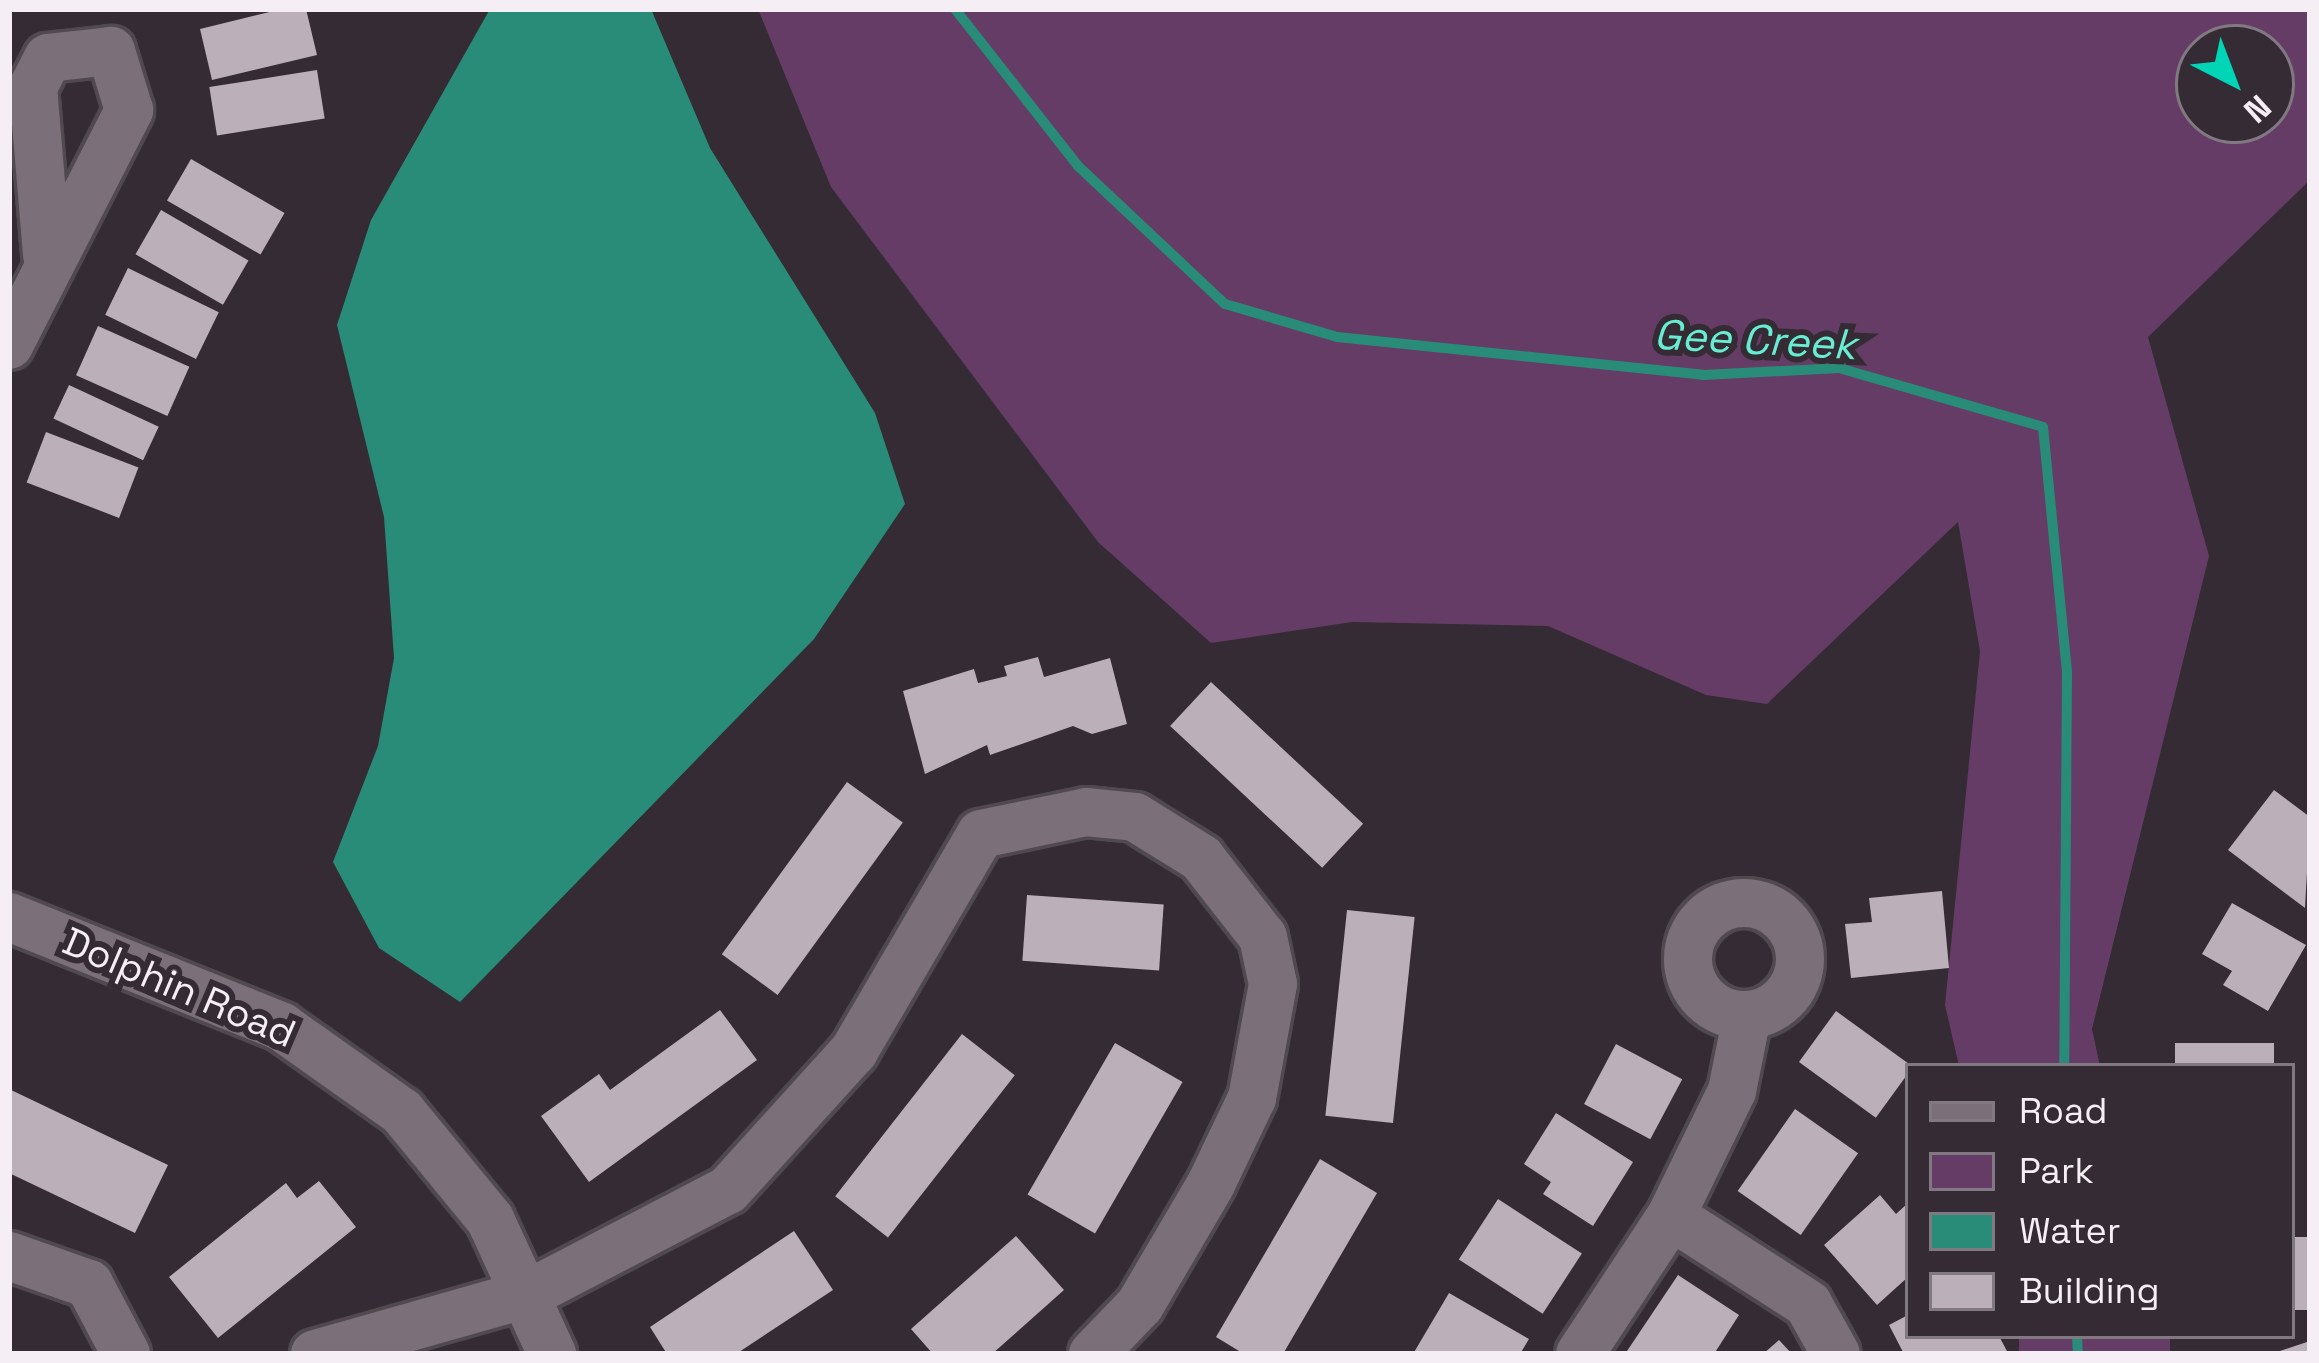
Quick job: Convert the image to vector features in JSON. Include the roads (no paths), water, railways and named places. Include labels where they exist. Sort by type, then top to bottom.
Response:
[{"type":"street","points":[[9,345],[47,254]]},
{"type":"street","points":[[315,1354],[530,1293],[668,1229],[772,1154],[854,1052],[981,834],[1087,812],[1136,817],[1170,831],[1233,891],[1263,937],[1274,984],[1252,1097],[1211,1184],[1140,1305],[1093,1354]]},
{"type":"street","name":"Dolphin Road","points":[[9,917],[219,997],[342,1065],[448,1164],[530,1293],[552,1354]]},
{"type":"street","points":[[1580,1354],[1671,1216],[1732,1091],[1747,1016]]},
{"type":"street","points":[[1671,1216],[1808,1304],[1836,1354]]},
{"type":"street","points":[[9,1256],[89,1284],[126,1354]]},
{"type":"water","points":[[490,9],[651,9],[710,148],[875,413],[905,504],[814,639],[460,1002],[379,948],[333,862],[378,746],[394,658],[384,517],[337,325],[371,220]]},
{"type":"waterway","name":"Gee Creek","points":[[955,9],[1078,166],[1225,304],[1337,337],[1703,375],[1839,368],[2043,427],[2067,672],[2064,1063]]},
{"type":"waterway","name":"Gee Creek","points":[[2077,1339],[2078,1354]]}]
